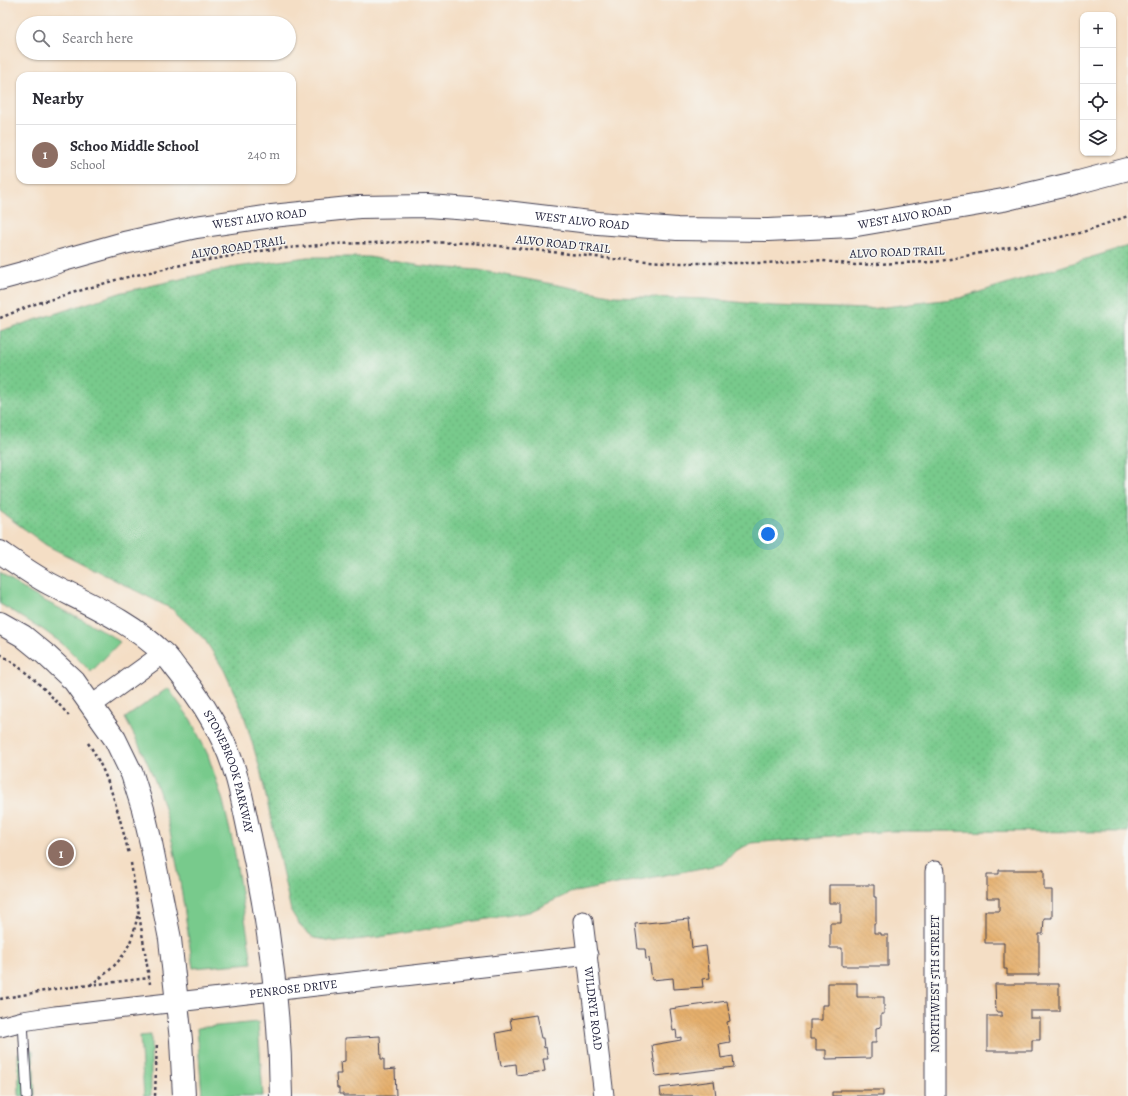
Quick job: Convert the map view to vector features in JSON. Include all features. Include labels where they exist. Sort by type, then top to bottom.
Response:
[{"type":"street","name":"WEST ALVO ROAD","points":[[0,279],[124,243],[196,227],[272,216],[359,207],[428,206],[498,211],[598,223],[677,229],[768,230],[851,226],[1003,200],[1128,169]]},
{"type":"street","name":"WEST ALVO ROAD","points":[[0,287],[37,269]]},
{"type":"street","name":"STONEBROOK PARKWAY","points":[[0,552],[49,583],[111,614],[137,631],[164,653],[190,685],[209,715],[224,744],[234,769],[254,854],[266,924],[275,990],[281,1096]]},
{"type":"street","points":[[0,623],[23,636],[61,667],[74,681],[116,739],[132,774],[143,809],[169,932],[181,1040],[184,1096]]},
{"type":"street","points":[[92,705],[164,653]]},
{"type":"street","name":"NORTHWEST 5TH STREET","points":[[935,871],[935,1096]]},
{"type":"street","name":"WILDRYE ROAD","points":[[584,921],[604,1096]]},
{"type":"street","name":"PENROSE DRIVE","points":[[0,1027],[23,1022],[275,990],[588,955]]},
{"type":"lane","points":[[23,1022],[26,1096]]},
{"type":"path","name":"ALVO ROAD TRAIL","points":[[0,318],[32,305],[112,282],[190,263],[267,250],[332,244],[410,242],[472,243],[607,258],[681,263],[765,263],[816,260],[855,265],[890,264],[935,262],[996,250],[1080,233],[1128,216]]},
{"type":"path","points":[[0,654],[31,676],[51,695],[72,719]]},
{"type":"path","points":[[86,738],[106,777],[117,809],[129,855]]},
{"type":"path","points":[[0,999],[55,989],[149,978],[131,862]]},
{"type":"path","points":[[90,986],[108,972],[129,948],[135,931],[139,910]]},
{"type":"path","points":[[155,1096],[158,1036]]},
{"type":"green space","points":[[1128,246],[1128,832],[890,831],[752,843],[735,851],[723,864],[570,893],[529,912],[380,937],[338,942],[314,938],[301,927],[291,911],[260,769],[243,712],[224,670],[205,640],[172,609],[46,545],[0,511],[0,331],[123,292],[230,268],[307,257],[369,257],[422,266],[479,270],[615,296],[707,299],[774,306],[869,309],[960,298]]},
{"type":"green space","points":[[0,573],[20,587],[91,624],[120,642],[91,672],[64,645],[42,629],[0,604]]},
{"type":"green space","points":[[168,688],[191,720],[208,755],[223,801],[234,848],[252,963],[193,968],[177,865],[163,804],[146,760],[125,718]]},
{"type":"green space","points":[[258,1022],[263,1096],[202,1096],[197,1028]]},
{"type":"green space","points":[[151,1035],[151,1096],[144,1096],[140,1036]]},
{"type":"green space","points":[[33,1050],[35,1096],[19,1096],[18,1053]]},
{"type":"building","points":[[999,870],[1044,870],[1044,890],[1052,890],[1052,918],[1044,918],[1043,934],[1039,934],[1039,975],[1007,975],[1007,969],[1004,969],[1004,943],[985,943],[985,911],[999,911],[999,898],[987,898],[987,874],[999,874]]},
{"type":"building","points":[[829,885],[874,885],[874,897],[876,897],[876,923],[874,923],[874,933],[888,935],[888,966],[842,966],[842,948],[830,948],[830,923],[841,923],[841,903],[829,903]]},
{"type":"building","points":[[689,919],[692,948],[706,946],[710,978],[702,979],[703,987],[674,989],[673,978],[652,980],[649,958],[646,959],[645,949],[638,949],[635,924]]},
{"type":"building","points":[[828,983],[857,983],[857,997],[884,997],[884,1014],[881,1014],[881,1027],[876,1028],[876,1043],[871,1043],[871,1058],[826,1059],[826,1050],[816,1050],[816,1039],[810,1039],[810,1020],[822,1020],[822,1005],[828,1005]]},
{"type":"building","points":[[995,984],[1059,984],[1059,1011],[1030,1011],[1030,1018],[1040,1018],[1040,1040],[1032,1040],[1032,1051],[987,1051],[987,1016],[1002,1016],[1002,1012],[996,1012]]},
{"type":"building","points":[[727,1001],[730,1021],[727,1022],[730,1042],[719,1044],[721,1058],[733,1056],[734,1067],[656,1076],[652,1045],[681,1040],[681,1037],[677,1038],[676,1030],[673,1031],[670,1009]]},
{"type":"building","points":[[536,1015],[541,1038],[543,1038],[544,1048],[546,1047],[548,1059],[543,1059],[545,1071],[517,1075],[516,1064],[501,1066],[496,1033],[512,1030],[510,1019]]},
{"type":"building","points":[[380,1036],[381,1059],[384,1059],[384,1070],[395,1069],[396,1096],[343,1096],[343,1094],[339,1094],[336,1074],[341,1074],[340,1062],[345,1061],[345,1038]]},
{"type":"building","points":[[714,1081],[716,1096],[661,1096],[660,1088]]},
{"type":"building","points":[[840,1090],[883,1090],[883,1096],[832,1096],[832,1092],[840,1092]]},
{"type":"place","name":"Schoo Middle School","points":[[61,853]]}]
